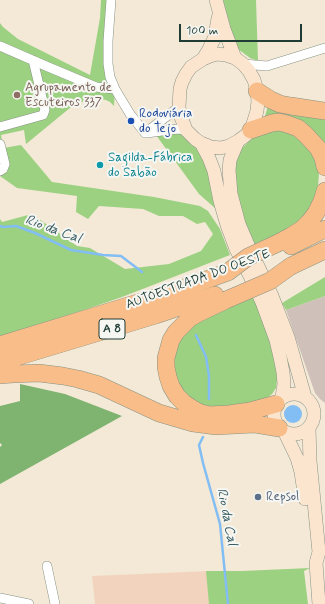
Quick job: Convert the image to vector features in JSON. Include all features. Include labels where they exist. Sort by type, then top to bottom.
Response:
[{"type":"highway","points":[[256,86],[270,100],[280,104],[325,111]]},
{"type":"highway","points":[[251,130],[279,122],[298,128],[318,148],[323,158],[325,167]]},
{"type":"highway","points":[[273,249],[302,229],[310,221],[322,201],[325,191]]},
{"type":"highway","name":"AUTOESTRADA DO OESTE","points":[[0,345],[111,312],[206,280],[228,272],[273,249],[325,229]]},
{"type":"highway","name":"AUTOESTRADA DO OESTE","points":[[0,362],[224,296],[325,250]]},
{"type":"highway","points":[[224,296],[190,318],[176,332],[171,340],[166,358],[166,367],[171,386],[177,396],[184,403],[192,409],[209,415],[223,415],[263,408],[279,401]]},
{"type":"highway","points":[[0,376],[39,372],[78,378],[99,385],[159,413],[193,423],[216,426],[255,424],[282,430]]},
{"type":"main road","points":[[216,0],[227,39],[239,61],[249,71],[256,86],[258,111],[251,130],[245,136],[229,146],[220,148],[211,147],[195,139],[186,130],[180,115],[179,107],[182,82],[191,68],[203,59],[210,56],[217,54],[226,55],[239,61]]},
{"type":"main road","points":[[203,59],[215,38],[219,14]]},
{"type":"main road","points":[[238,141],[230,160],[229,170],[231,194],[239,224],[272,296],[296,362],[314,404],[314,417],[311,426],[310,461],[321,541],[319,552],[321,561],[319,604]]},
{"type":"main road","points":[[201,143],[214,171],[220,201],[236,249],[262,302],[276,340],[284,378],[284,391],[274,410],[274,416],[276,422],[295,453],[301,472],[313,552],[321,561]]},
{"type":"main road","points":[[279,401],[288,395],[299,394],[314,404]]},
{"type":"main road","points":[[282,430],[292,434],[298,434],[304,432],[325,418]]},
{"type":"street","points":[[111,0],[108,41],[108,64],[110,77],[115,89],[130,114],[145,133]]},
{"type":"street","points":[[0,46],[96,87],[115,89]]},
{"type":"street","points":[[239,61],[267,66],[325,48]]},
{"type":"street","points":[[0,127],[43,115],[45,110],[33,60]]},
{"type":"street","points":[[256,86],[267,66]]},
{"type":"street","points":[[145,133],[179,107]]},
{"type":"street","points":[[145,133],[178,129],[186,130]]},
{"type":"street","points":[[0,144],[5,164],[3,169],[0,171]]},
{"type":"street","points":[[47,566],[55,604]]},
{"type":"street","points":[[0,598],[29,604]]},
{"type":"shaded area","points":[[325,296],[325,403],[315,393],[286,310]]},
{"type":"shaded area","points":[[209,571],[212,604],[95,604],[92,576]]},
{"type":"green space","points":[[101,0],[111,0],[108,41],[115,89],[114,106],[106,100],[100,99],[76,103],[26,144],[24,130],[1,135],[3,148],[21,145],[52,182],[154,197],[200,206],[208,211],[220,229],[230,255],[122,297],[0,337],[0,219],[2,222],[32,214],[77,246],[90,248],[125,269],[169,264],[201,251],[213,234],[205,222],[197,224],[183,216],[159,216],[143,209],[99,206],[88,219],[76,212],[77,196],[17,188],[0,176],[0,23],[18,39],[90,75],[100,18]]},
{"type":"green space","points":[[223,0],[256,0],[258,61],[250,58],[238,49],[234,42]]},
{"type":"green space","points":[[268,106],[325,117],[325,146],[265,116]]},
{"type":"green space","points":[[278,128],[295,135],[314,155],[319,172],[318,188],[313,204],[297,222],[289,228],[255,246],[243,220],[233,175],[237,156],[242,148],[255,136]]},
{"type":"green space","points":[[178,132],[184,135],[198,149],[206,164],[216,209],[199,194],[156,135]]},
{"type":"green space","points":[[325,277],[325,296],[286,310],[282,303]]},
{"type":"green space","points":[[254,295],[270,340],[277,371],[276,388],[272,394],[258,404],[204,407],[187,397],[172,371],[177,340],[191,325]]},
{"type":"green space","points":[[20,384],[65,394],[122,416],[0,484],[0,447],[2,445],[0,443],[0,406],[20,401]]},
{"type":"green space","points":[[310,568],[304,571],[308,604],[209,604],[206,571]]},
{"type":"water","points":[[293,405],[299,408],[302,414],[299,420],[293,423],[287,420],[284,414],[287,408]]},
{"type":"waterway","name":"Rio da Cal","points":[[0,226],[16,226],[71,250],[121,256],[142,272]]},
{"type":"waterway","points":[[196,335],[206,357],[209,376],[209,399]]},
{"type":"waterway","name":"Rio da Cal","points":[[203,437],[199,445],[220,524],[228,604]]},
{"type":"place","name":"Agrupamento de Escuteiros 337","points":[[17,95]]},
{"type":"place","name":"Rodoviária do Tejo","points":[[131,121]]},
{"type":"place","name":"Sagilda-Fábrica do Sabão","points":[[100,165]]},
{"type":"place","name":"Repsol","points":[[258,497]]}]
